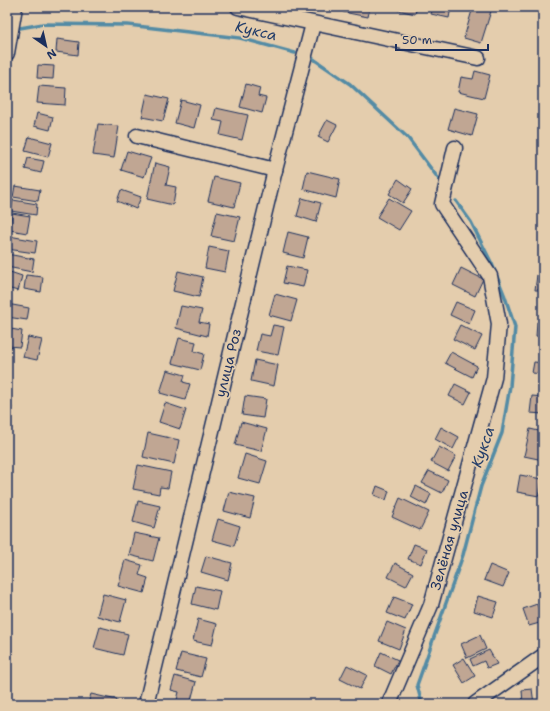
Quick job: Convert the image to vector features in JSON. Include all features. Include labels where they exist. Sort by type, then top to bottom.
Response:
[{"type":"street","points":[[7,53],[15,7]]},
{"type":"street","points":[[238,7],[312,24],[478,58]]},
{"type":"street","name":"улица Роз","points":[[146,704],[274,170],[312,24]]},
{"type":"street","points":[[137,136],[274,170]]},
{"type":"street","name":"Зелёная улица","points":[[389,704],[431,605],[494,378],[500,324],[490,276],[442,204],[455,148]]},
{"type":"street","points":[[475,704],[543,656]]},
{"type":"building","points":[[345,7],[370,7],[368,17],[343,12]]},
{"type":"building","points":[[386,7],[417,7],[415,14]]},
{"type":"building","points":[[433,7],[451,7],[449,18],[431,14]]},
{"type":"building","points":[[473,7],[491,11],[481,43],[464,38]]},
{"type":"building","points":[[57,39],[79,42],[78,55],[56,52]]},
{"type":"building","points":[[38,65],[54,66],[53,79],[37,78]]},
{"type":"building","points":[[475,71],[490,75],[484,98],[458,92],[461,77],[473,79]]},
{"type":"building","points":[[246,84],[260,88],[258,96],[266,98],[262,113],[240,107]]},
{"type":"building","points":[[39,86],[66,88],[65,105],[37,103]]},
{"type":"building","points":[[147,94],[169,99],[163,121],[142,117]]},
{"type":"building","points":[[181,100],[200,105],[194,128],[175,123]]},
{"type":"building","points":[[216,108],[248,115],[242,140],[220,135],[223,122],[213,120]]},
{"type":"building","points":[[454,108],[478,114],[472,136],[448,129]]},
{"type":"building","points":[[37,113],[53,117],[50,130],[34,126]]},
{"type":"building","points":[[327,120],[337,125],[328,142],[318,137]]},
{"type":"building","points":[[98,124],[119,126],[114,158],[93,155]]},
{"type":"building","points":[[29,137],[52,143],[48,157],[25,151]]},
{"type":"building","points":[[127,151],[151,158],[144,177],[121,170]]},
{"type":"building","points":[[28,158],[44,161],[41,173],[25,169]]},
{"type":"building","points":[[155,163],[170,167],[166,185],[176,187],[173,205],[147,199]]},
{"type":"building","points":[[307,171],[340,179],[336,198],[303,189]]},
{"type":"building","points":[[214,177],[240,183],[234,207],[208,201]]},
{"type":"building","points":[[398,179],[412,189],[403,203],[389,194]]},
{"type":"building","points":[[15,186],[40,190],[38,201],[13,197]]},
{"type":"building","points":[[121,190],[141,197],[136,209],[117,201]]},
{"type":"building","points":[[302,198],[321,203],[316,222],[297,216]]},
{"type":"building","points":[[389,198],[411,211],[399,230],[377,217]]},
{"type":"building","points":[[13,200],[37,204],[36,215],[11,211]]},
{"type":"building","points":[[217,212],[240,217],[234,241],[211,236]]},
{"type":"building","points":[[12,213],[30,216],[27,233],[10,230]]},
{"type":"building","points":[[288,232],[308,237],[303,258],[283,253]]},
{"type":"building","points":[[9,236],[37,241],[35,253],[7,249]]},
{"type":"building","points":[[209,247],[229,251],[225,272],[205,268]]},
{"type":"building","points":[[7,254],[34,259],[32,272],[7,267]]},
{"type":"building","points":[[287,266],[307,270],[303,287],[283,283]]},
{"type":"building","points":[[461,268],[483,279],[475,296],[453,285]]},
{"type":"building","points":[[7,271],[22,276],[18,291],[7,288]]},
{"type":"building","points":[[178,271],[203,277],[199,297],[173,291]]},
{"type":"building","points":[[26,275],[43,277],[41,292],[24,289]]},
{"type":"building","points":[[537,275],[543,275],[543,290],[535,290]]},
{"type":"building","points":[[275,294],[297,300],[291,321],[269,315]]},
{"type":"building","points":[[456,302],[475,310],[469,324],[450,315]]},
{"type":"building","points":[[7,304],[29,308],[27,320],[7,317]]},
{"type":"building","points":[[181,306],[202,310],[199,322],[209,324],[207,336],[176,328]]},
{"type":"building","points":[[537,322],[543,323],[543,337],[536,336]]},
{"type":"building","points":[[273,325],[284,327],[278,355],[256,351],[260,334],[270,336]]},
{"type":"building","points":[[460,325],[482,336],[475,350],[453,339]]},
{"type":"building","points":[[11,329],[22,331],[20,347],[8,346]]},
{"type":"building","points":[[28,337],[42,340],[37,360],[23,357]]},
{"type":"building","points":[[179,338],[196,342],[194,351],[204,354],[200,370],[172,363]]},
{"type":"building","points":[[451,352],[477,366],[472,377],[445,363]]},
{"type":"building","points":[[255,360],[278,365],[274,386],[251,381]]},
{"type":"building","points":[[534,362],[543,363],[543,374],[532,373]]},
{"type":"building","points":[[167,370],[185,375],[183,382],[190,384],[185,400],[160,393]]},
{"type":"building","points":[[455,384],[471,392],[465,404],[449,396]]},
{"type":"building","points":[[245,396],[266,399],[263,418],[242,415]]},
{"type":"building","points":[[532,396],[543,397],[543,414],[530,413]]},
{"type":"building","points":[[165,403],[186,410],[180,429],[159,422]]},
{"type":"building","points":[[7,405],[12,407],[7,420]]},
{"type":"building","points":[[241,422],[267,429],[261,451],[235,445]]},
{"type":"building","points":[[441,427],[459,437],[453,449],[435,439]]},
{"type":"building","points":[[530,429],[543,432],[543,460],[524,456]]},
{"type":"building","points":[[148,433],[179,440],[174,464],[143,457]]},
{"type":"building","points":[[439,447],[456,456],[448,471],[431,462]]},
{"type":"building","points":[[245,454],[267,461],[260,484],[238,478]]},
{"type":"building","points":[[138,465],[171,472],[168,488],[160,487],[159,494],[133,489]]},
{"type":"building","points":[[429,471],[448,480],[442,493],[422,483]]},
{"type":"building","points":[[520,475],[542,479],[539,496],[517,492]]},
{"type":"building","points":[[377,486],[389,491],[386,500],[374,495]]},
{"type":"building","points":[[416,486],[431,494],[426,505],[411,497]]},
{"type":"building","points":[[229,492],[255,498],[250,518],[224,511]]},
{"type":"building","points":[[400,498],[429,512],[420,530],[392,517]]},
{"type":"building","points":[[138,501],[160,506],[154,528],[133,522]]},
{"type":"building","points":[[218,519],[240,526],[234,546],[212,540]]},
{"type":"building","points":[[134,533],[159,538],[153,561],[129,555]]},
{"type":"building","points":[[414,544],[427,549],[421,564],[408,559]]},
{"type":"building","points":[[206,556],[232,563],[228,580],[201,572]]},
{"type":"building","points":[[125,560],[142,565],[139,575],[148,578],[144,593],[118,586]]},
{"type":"building","points":[[395,563],[413,573],[406,586],[388,577]]},
{"type":"building","points":[[490,565],[509,573],[503,587],[484,580]]},
{"type":"building","points":[[196,586],[220,591],[216,610],[192,604]]},
{"type":"building","points":[[103,594],[126,600],[120,622],[97,616]]},
{"type":"building","points":[[478,596],[498,602],[493,617],[474,611]]},
{"type":"building","points":[[394,597],[412,604],[405,620],[387,613]]},
{"type":"building","points":[[537,604],[543,622],[529,626],[523,609]]},
{"type":"building","points":[[198,619],[217,624],[212,645],[193,641]]},
{"type":"building","points":[[387,622],[406,630],[399,649],[379,641]]},
{"type":"building","points":[[100,627],[128,634],[123,655],[94,648]]},
{"type":"building","points":[[480,635],[486,649],[467,658],[461,644]]},
{"type":"building","points":[[489,650],[497,664],[487,668],[484,661],[473,666],[470,659]]},
{"type":"building","points":[[381,652],[398,660],[391,674],[375,666]]},
{"type":"building","points":[[181,653],[206,659],[201,677],[176,671]]},
{"type":"building","points":[[464,658],[475,676],[464,683],[453,665]]},
{"type":"building","points":[[347,665],[367,675],[360,689],[340,679]]},
{"type":"building","points":[[175,676],[196,682],[190,704],[177,700],[179,692],[171,690]]},
{"type":"building","points":[[532,689],[534,704],[523,704],[522,690]]},
{"type":"building","points":[[91,694],[117,700],[116,704],[88,704]]},
{"type":"waterway","name":"Кукса","points":[[20,28],[43,24],[128,25],[240,38],[295,53]]},
{"type":"waterway","name":"Кукса","points":[[312,58],[350,84],[408,138],[441,182]]},
{"type":"waterway","name":"Кукса","points":[[422,704],[417,685],[463,555],[481,486],[502,433],[510,386],[515,327],[492,264],[471,222],[456,201]]}]
